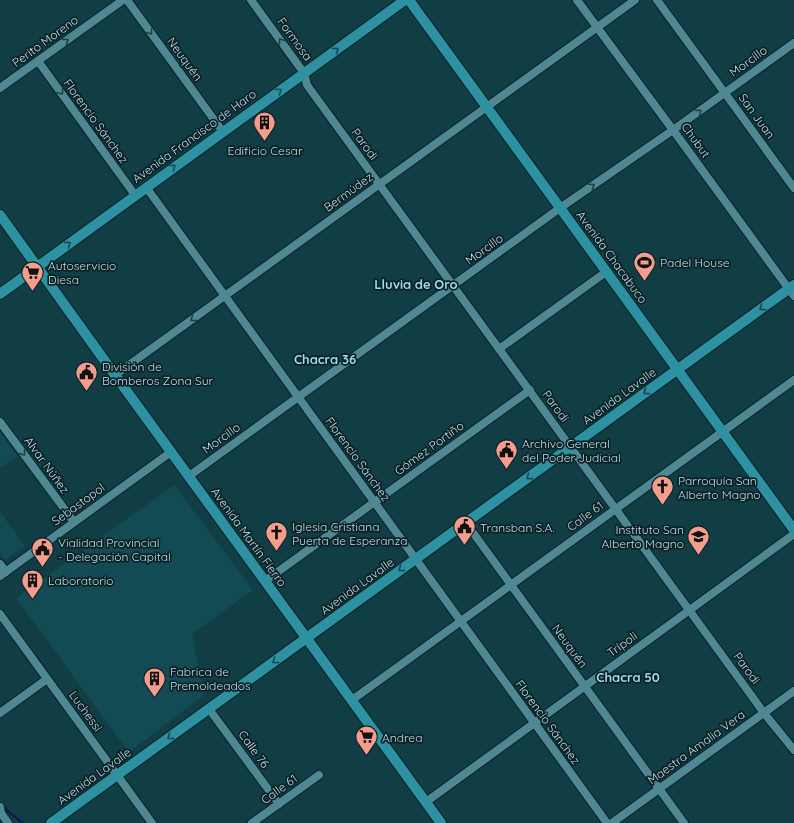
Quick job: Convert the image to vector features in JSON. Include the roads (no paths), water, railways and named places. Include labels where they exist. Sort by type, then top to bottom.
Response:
[{"type":"main road","name":"Avenida Francisco de Haro","points":[[0,294],[405,0]]},
{"type":"main road","name":"Avenida Chacabuco","points":[[409,0],[794,530]]},
{"type":"main road","name":"Avenida Martín Fierro","points":[[0,215],[441,823]]},
{"type":"main road","name":"Avenida Lavalle","points":[[53,823],[678,369],[792,290]]},
{"type":"street","name":"Perito Moreno","points":[[0,88],[123,0]]},
{"type":"street","name":"Neuquén","points":[[127,0],[223,132]]},
{"type":"street","name":"Formosa","points":[[251,0],[304,73]]},
{"type":"street","name":"Chubut","points":[[577,0],[792,290]]},
{"type":"street","name":"Bermúdez","points":[[115,375],[635,0]]},
{"type":"street","name":"San Juan","points":[[657,0],[794,188]]},
{"type":"street","name":"Morcillo","points":[[189,476],[560,208],[673,130],[794,43]]},
{"type":"street","name":"Florencio Sánchez","points":[[38,61],[135,195]]},
{"type":"street","name":"Parodi","points":[[304,73],[308,84],[499,349],[764,713],[794,750]]},
{"type":"street","name":"Florencio Sánchez","points":[[146,187],[607,823]]},
{"type":"street","points":[[499,349],[606,272]]},
{"type":"street","name":"Calle 61","points":[[352,700],[794,380]]},
{"type":"street","name":"Gómez Portiño","points":[[265,581],[530,390]]},
{"type":"street","name":"Alvar Núñez","points":[[0,422],[74,522]]},
{"type":"street","name":"Sebastopol","points":[[3,574],[171,452]]},
{"type":"street","name":"Neuquén","points":[[466,523],[684,823]]},
{"type":"street","name":"Trípoli","points":[[426,802],[794,534]]},
{"type":"street","points":[[0,564],[3,574]]},
{"type":"street","name":"Luchessi","points":[[0,614],[152,823]]},
{"type":"street","points":[[0,713],[47,679]]},
{"type":"street","name":"Maestra Amalia Vera","points":[[612,823],[794,691]]},
{"type":"street","name":"Calle 76","points":[[209,709],[279,804]]},
{"type":"street","name":"Calle 61","points":[[252,823],[319,774]]},
{"type":"street","points":[[0,807],[1,813],[8,823]]},
{"type":"waterway","points":[[4,807],[23,823]]},
{"type":"place","name":"Edificio Cesar","points":[[265,142]]},
{"type":"place","name":"Padel House","points":[[645,282]]},
{"type":"place","name":"Autoservicio Diesa","points":[[32,292]]},
{"type":"place","name":"División de Bomberos Zona Sur","points":[[86,392]]},
{"type":"place","name":"Archivo General del Poder Judicial","points":[[506,470]]},
{"type":"place","name":"Parroquía San Alberto Magno","points":[[663,506]]},
{"type":"place","name":"Transban S.A.","points":[[465,546]]},
{"type":"place","name":"Iglesia Cristiana Puerta de Esperanza","points":[[277,552]]},
{"type":"place","name":"Instituto San Alberto Magno","points":[[699,556]]},
{"type":"place","name":"Vialidad Provincial - Delegación Capital","points":[[43,568]]},
{"type":"place","name":"Laboratorio","points":[[33,600]]},
{"type":"place","name":"Fabrica de Premoldeados","points":[[154,698]]},
{"type":"place","name":"Andrea","points":[[367,756]]},
{"type":"district","name":"Lluvia de Oro","points":[[416,284]]},
{"type":"district","name":"Chacra 36","points":[[325,359]]},
{"type":"district","name":"Chacra 50","points":[[628,677]]}]
